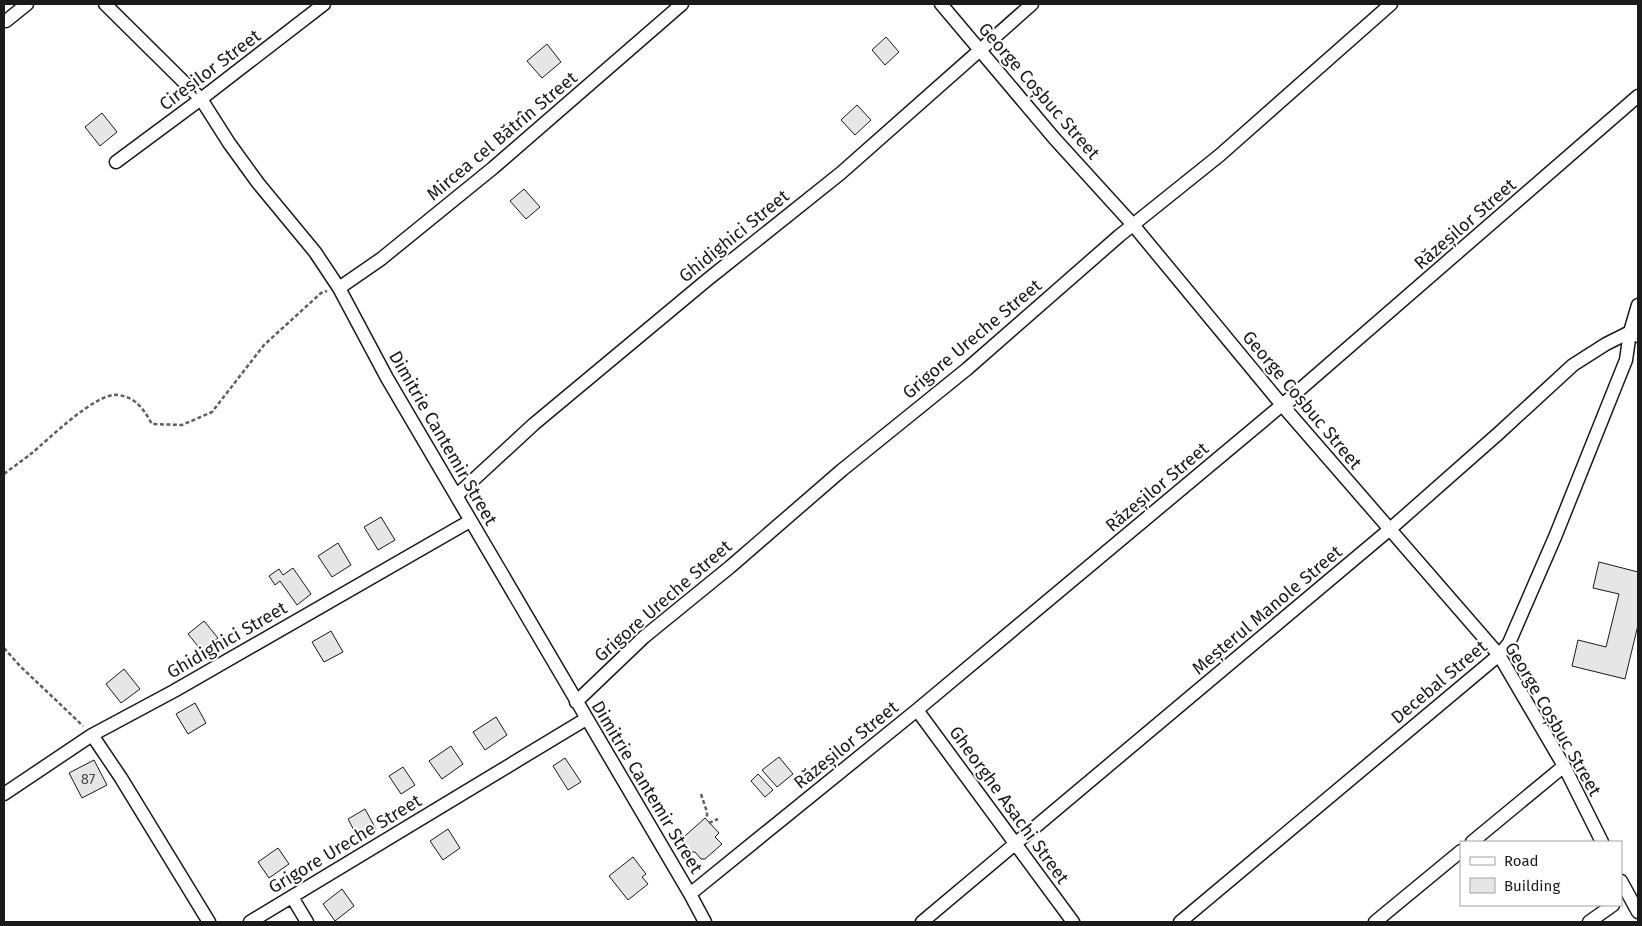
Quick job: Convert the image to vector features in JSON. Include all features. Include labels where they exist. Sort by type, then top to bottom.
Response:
[{"type":"street","points":[[6,21],[27,4]]},
{"type":"street","name":"Dimitrie Cantemir Street","points":[[105,4],[201,99],[228,143],[314,252],[339,288],[387,378],[705,922]]},
{"type":"street","name":"Cireșilor Street","points":[[116,162],[324,4]]},
{"type":"street","name":"Mircea cel Bătrîn Street","points":[[339,288],[381,259],[493,168],[682,4]]},
{"type":"street","name":"George Coșbuc Street","points":[[941,4],[1054,138],[1134,226],[1282,405],[1389,530],[1499,655],[1564,766],[1602,841]]},
{"type":"street","name":"Ghidighici Street","points":[[457,495],[534,424],[707,280],[841,173],[1032,4]]},
{"type":"street","name":"Grigore Ureche Street","points":[[576,702],[644,637],[842,470],[967,369],[1119,236],[1134,226],[1146,214],[1220,155],[1391,4]]},
{"type":"street","name":"Răzeșilor Street","points":[[690,894],[917,710],[1282,405],[1638,96]]},
{"type":"street","name":"Decebal Street","points":[[1180,922],[1499,655],[1509,643],[1572,497],[1626,360],[1634,334],[1638,305]]},
{"type":"street","name":"Meșterul Manole Street","points":[[922,922],[1389,530],[1500,434],[1573,365],[1606,344],[1634,334]]},
{"type":"street","name":"Ghidighici Street","points":[[4,794],[92,735],[174,691],[470,520]]},
{"type":"street","name":"Gheorghe Asachi Street","points":[[917,710],[1073,922]]},
{"type":"street","name":"Grigore Ureche Street","points":[[250,922],[586,719]]},
{"type":"street","points":[[92,735],[121,778],[209,922]]},
{"type":"street","points":[[1473,841],[1564,766]]},
{"type":"street","points":[[1375,922],[1460,852]]},
{"type":"street","points":[[1624,896],[1638,912]]},
{"type":"street","points":[[292,897],[307,922]]},
{"type":"street","points":[[1589,922],[1612,906]]},
{"type":"path","points":[[4,474],[87,407],[117,394],[131,399],[141,406],[152,424],[182,425],[212,412],[264,345],[321,293],[339,288]]},
{"type":"path","points":[[4,648],[20,666],[92,735]]},
{"type":"path","points":[[701,794],[707,818]]},
{"type":"path","points":[[709,822],[718,819]]},
{"type":"building","points":[[886,37],[899,52],[885,65],[872,50]]},
{"type":"building","points":[[547,44],[561,62],[542,78],[527,61]]},
{"type":"building","points":[[857,105],[871,120],[855,135],[841,120]]},
{"type":"building","points":[[102,113],[117,132],[100,146],[85,127]]},
{"type":"building","points":[[524,189],[540,207],[526,219],[510,201]]},
{"type":"building","points":[[381,517],[395,540],[378,550],[364,527]]},
{"type":"building","points":[[338,543],[351,565],[332,577],[318,556]]},
{"type":"building","points":[[1599,562],[1638,572],[1638,625],[1625,679],[1572,666],[1578,640],[1606,647],[1619,594],[1593,588]]},
{"type":"building","points":[[293,568],[311,594],[297,605],[280,581],[275,585],[269,576],[279,569],[283,575]]},
{"type":"building","points":[[204,621],[218,638],[202,651],[188,634]]},
{"type":"building","points":[[331,631],[343,652],[324,662],[312,642]]},
{"type":"building","points":[[124,669],[140,689],[121,703],[106,684]]},
{"type":"building","points":[[195,703],[206,723],[188,734],[176,714]]},
{"type":"building","points":[[496,717],[507,735],[485,750],[473,732]]},
{"type":"building","points":[[451,746],[463,764],[442,779],[429,761]]},
{"type":"building","points":[[779,757],[793,774],[777,787],[762,770]]},
{"type":"building","points":[[565,758],[581,782],[568,790],[553,766]]},
{"type":"building","points":[[94,760],[107,785],[82,798],[69,773]]},
{"type":"building","points":[[403,767],[415,785],[401,794],[389,776]]},
{"type":"building","points":[[758,774],[773,790],[765,797],[751,781]]},
{"type":"building","points":[[365,809],[376,829],[358,838],[348,819]]},
{"type":"building","points":[[705,818],[719,833],[715,837],[722,844],[705,859],[701,859],[695,852],[688,849],[682,852],[676,844]]},
{"type":"building","points":[[448,829],[460,848],[443,860],[430,841]]},
{"type":"building","points":[[278,848],[289,864],[269,878],[258,862]]},
{"type":"building","points":[[633,857],[646,874],[642,877],[648,884],[628,900],[609,876]]},
{"type":"building","points":[[342,889],[354,906],[335,921],[323,904]]}]
